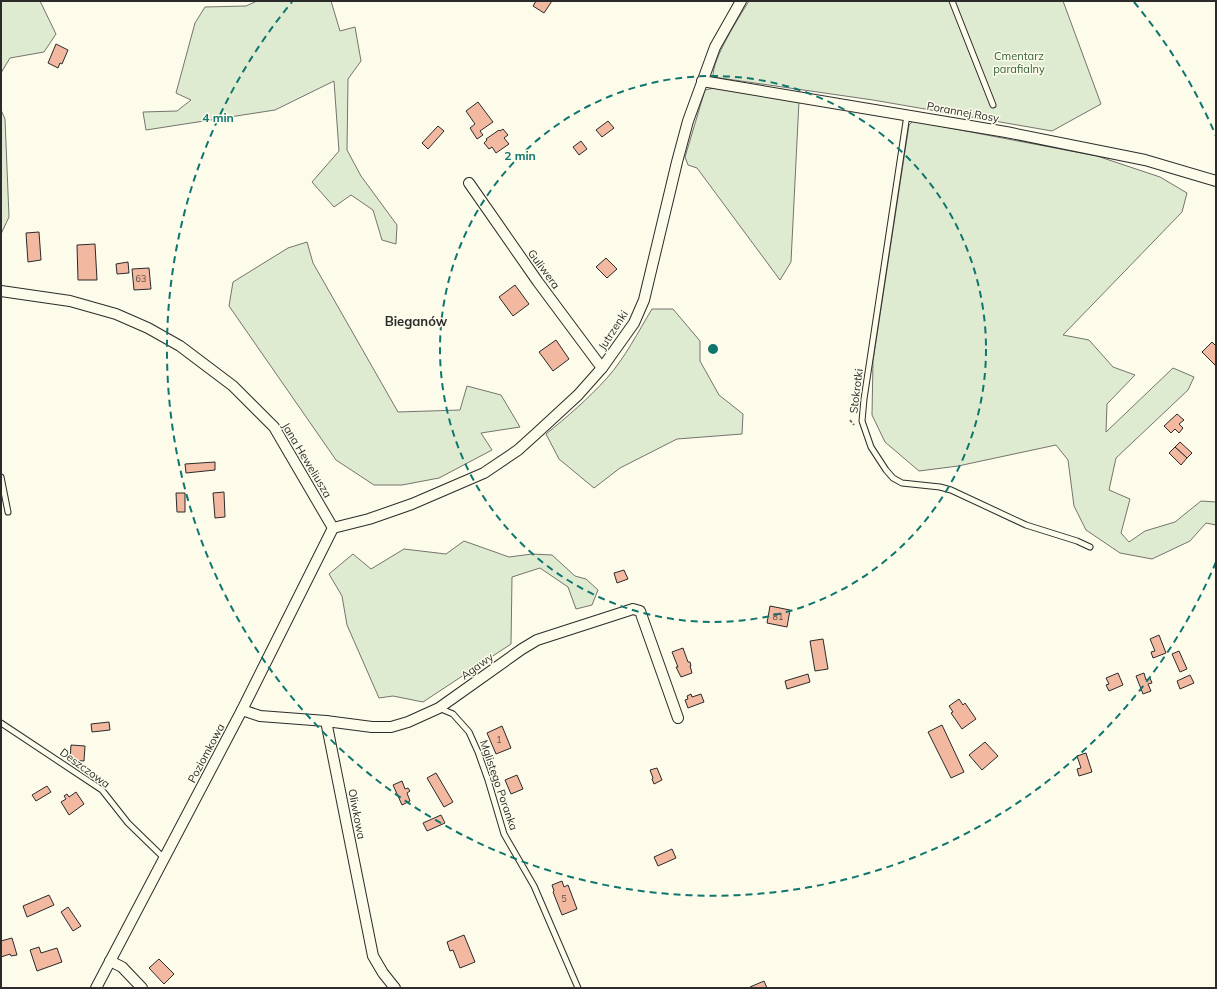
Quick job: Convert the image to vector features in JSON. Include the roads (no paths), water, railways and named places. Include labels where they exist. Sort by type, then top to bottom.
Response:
[{"type":"street","name":"Jutrzenki","points":[[333,528],[412,504],[484,473],[518,450],[578,395],[602,368],[634,323],[644,300],[688,121],[715,47],[741,1]]},
{"type":"street","name":"Porannej Rosy","points":[[702,81],[907,114],[1006,132],[1137,159],[1216,182]]},
{"type":"street","name":"Guliwera","points":[[469,183],[538,282],[602,368]]},
{"type":"street","name":"Jana Heweliusza","points":[[1,291],[70,301],[116,314],[148,328],[180,346],[233,386],[274,427],[333,528]]},
{"type":"street","name":"Poziomkowa","points":[[96,988],[242,710],[333,528]]},
{"type":"street","name":"Agawy","points":[[326,721],[372,727],[391,727],[408,722],[439,708],[537,640],[633,608],[640,611],[678,718]]},
{"type":"street","points":[[242,710],[260,716],[326,721]]},
{"type":"street","name":"Oliwkowa","points":[[326,721],[373,956],[383,973],[395,988]]},
{"type":"street","points":[[110,961],[122,967],[142,988]]},
{"type":"lane","points":[[952,1],[993,104]]},
{"type":"lane","name":"Stokrotki","points":[[907,114],[864,399],[862,421],[871,447],[886,470],[893,478],[902,483],[940,487],[951,490],[1026,525],[1090,547]]},
{"type":"lane","points":[[1,477],[8,512]]},
{"type":"lane","name":"Mglistego Poranka","points":[[439,708],[453,714],[469,732],[488,780],[504,834],[534,886],[578,988]]},
{"type":"lane","name":"Deszczowa","points":[[1,723],[102,790],[128,823],[164,858]]},
{"type":"district","name":"Bieganów","points":[[416,321]]},
{"type":"park label","name":"Cmentarz parafialny","points":[[1019,62]]}]
